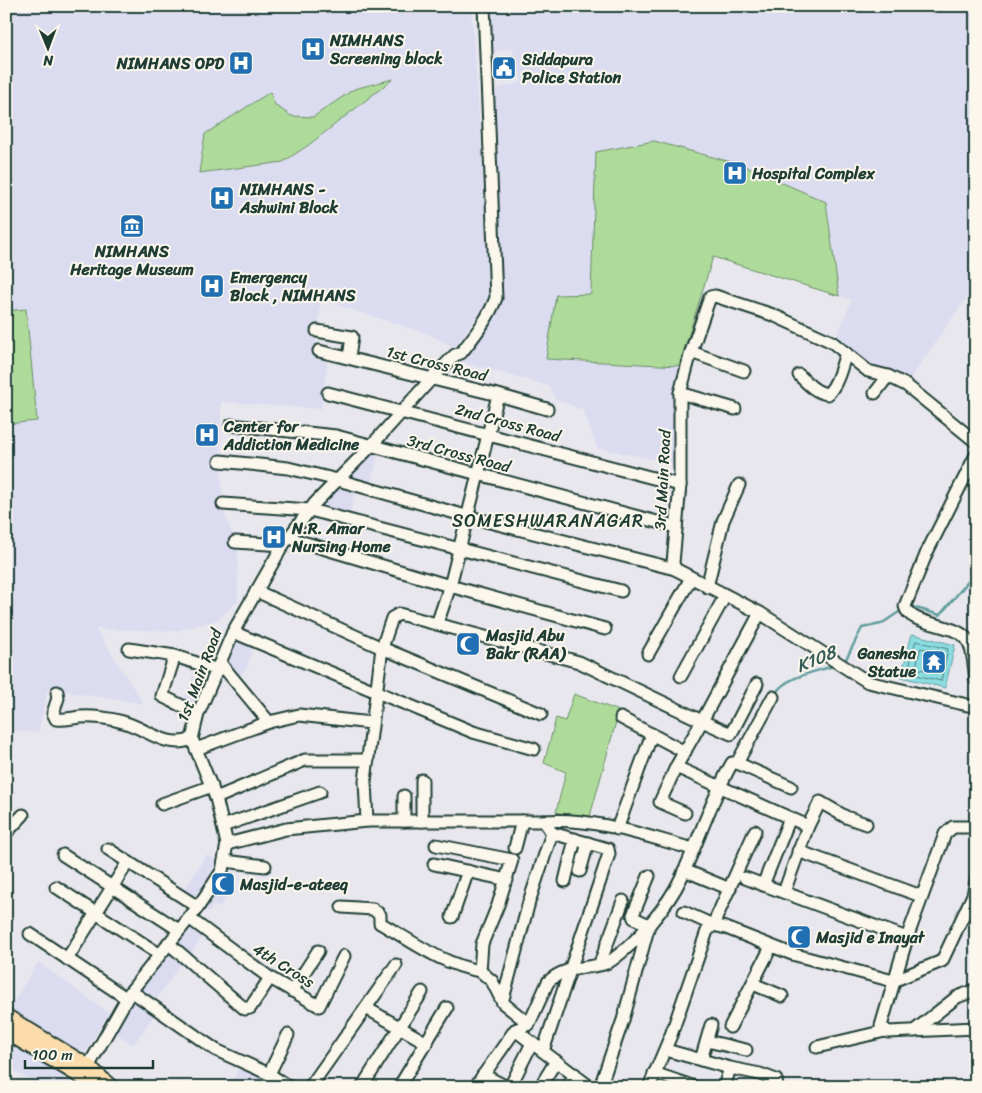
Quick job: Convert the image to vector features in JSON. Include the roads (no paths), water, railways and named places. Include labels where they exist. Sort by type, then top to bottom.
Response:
[{"type":"main road","points":[[6,1017],[96,1087]]},
{"type":"main road","points":[[8,1036],[82,1076],[110,1087]]},
{"type":"street","name":"1st Main Road","points":[[194,744],[198,714],[220,667],[233,632],[286,541],[310,510],[372,446],[432,378],[455,355],[461,353],[488,318],[496,298],[482,11]]},
{"type":"street","name":"3rd Main Road","points":[[675,569],[680,485],[680,392],[691,352],[710,297],[715,296],[773,315],[832,342],[846,353]]},
{"type":"street","points":[[317,331],[352,337],[349,357]]},
{"type":"street","name":"1st Cross Road","points":[[319,351],[432,378],[547,409]]},
{"type":"street","points":[[691,352],[744,371]]},
{"type":"street","points":[[799,375],[811,387],[823,394],[828,394],[836,382],[846,353],[868,371],[888,376],[906,385],[976,442]]},
{"type":"street","points":[[875,393],[888,376]]},
{"type":"street","points":[[680,392],[735,409]]},
{"type":"street","name":"2nd Cross Road","points":[[328,393],[488,433],[680,485]]},
{"type":"street","points":[[437,624],[450,586],[466,516],[498,395]]},
{"type":"street","name":"3rd Cross Road","points":[[231,425],[310,432],[372,446],[676,527]]},
{"type":"street","points":[[976,455],[972,469],[927,552],[906,606],[913,616],[962,633],[971,646],[976,680]]},
{"type":"street","points":[[220,461],[288,468],[675,569],[760,613],[868,682],[976,707],[976,702]]},
{"type":"street","points":[[708,587],[723,521],[739,486]]},
{"type":"street","points":[[223,504],[310,510],[621,591]]},
{"type":"street","points":[[235,542],[286,541],[605,629]]},
{"type":"street","points":[[648,654],[691,578]]},
{"type":"street","points":[[256,591],[382,648],[541,714]]},
{"type":"street","points":[[681,676],[725,596]]},
{"type":"street","points":[[685,814],[660,802],[676,767],[760,613]]},
{"type":"street","points":[[367,821],[365,781],[375,692],[382,648],[392,618],[395,615],[399,614],[579,662],[702,722],[731,734],[757,684]]},
{"type":"street","points":[[233,632],[473,732],[534,750]]},
{"type":"street","points":[[129,649],[174,658],[175,656],[220,667],[269,722]]},
{"type":"street","points":[[174,658],[162,696],[198,714]]},
{"type":"street","points":[[57,692],[58,698],[53,713],[56,719],[68,720],[80,717],[105,719],[131,725],[166,741],[194,744],[299,715],[371,723]]},
{"type":"street","points":[[737,763],[773,697]]},
{"type":"street","points":[[621,718],[685,752]]},
{"type":"street","points":[[617,829],[652,734]]},
{"type":"street","points":[[82,1076],[128,994],[158,954],[198,907],[218,879],[227,844],[216,798],[194,744]]},
{"type":"street","points":[[216,798],[305,760],[368,760]]},
{"type":"street","points":[[475,1087],[515,1030],[528,1024],[548,982],[572,968],[611,961],[649,925],[680,880],[719,787],[732,763],[737,763],[791,787]]},
{"type":"street","points":[[676,767],[808,826]]},
{"type":"street","points":[[422,780],[422,821]]},
{"type":"street","points":[[162,804],[212,786]]},
{"type":"street","points":[[223,826],[320,792]]},
{"type":"street","points":[[404,796],[404,821]]},
{"type":"street","points":[[784,892],[808,826],[820,802],[846,817],[866,824]]},
{"type":"street","points":[[6,833],[23,815]]},
{"type":"street","points":[[763,885],[790,818]]},
{"type":"street","points":[[227,844],[286,829],[367,821],[544,821],[565,819],[617,829],[694,849]]},
{"type":"street","points":[[514,848],[522,821]]},
{"type":"street","points":[[543,1052],[609,854],[606,848],[552,833],[544,821]]},
{"type":"street","points":[[885,1031],[881,1026],[893,981],[920,896],[945,834],[953,827],[976,827]]},
{"type":"street","points":[[649,1087],[666,1050],[707,931],[713,925],[755,831]]},
{"type":"street","points":[[504,1003],[529,902],[552,833]]},
{"type":"street","points":[[565,882],[575,839]]},
{"type":"street","points":[[580,871],[588,843]]},
{"type":"street","points":[[436,845],[512,860],[507,880],[482,944],[480,971]]},
{"type":"street","points":[[108,849],[198,907]]},
{"type":"street","points":[[798,851],[920,896]]},
{"type":"street","points":[[63,855],[179,930]]},
{"type":"street","points":[[224,861],[265,866]]},
{"type":"street","points":[[67,959],[128,862]]},
{"type":"street","points":[[434,864],[507,880]]},
{"type":"street","points":[[684,870],[730,889]]},
{"type":"street","points":[[452,917],[468,872]]},
{"type":"street","points":[[649,876],[633,915],[649,925]]},
{"type":"street","points":[[745,878],[907,938]]},
{"type":"street","points":[[684,912],[771,947],[893,981],[942,961],[973,895],[976,881]]},
{"type":"street","points":[[56,887],[158,954]]},
{"type":"street","points":[[600,963],[623,901]]},
{"type":"street","points":[[342,906],[373,909],[380,915],[380,923],[387,928],[448,962],[463,968],[480,971],[492,981],[504,1003],[528,1024]]},
{"type":"street","name":"4th Cross","points":[[189,918],[270,978],[319,1006],[344,956]]},
{"type":"street","points":[[600,1087],[623,1020],[649,925]]},
{"type":"street","points":[[30,934],[67,959],[128,994],[216,1050],[269,1074],[289,1087]]},
{"type":"street","points":[[168,943],[245,1009],[250,1008],[270,978]]},
{"type":"street","points":[[730,1027],[771,947]]},
{"type":"street","points":[[292,991],[318,951]]},
{"type":"street","points":[[310,1087],[396,965]]},
{"type":"street","points":[[753,984],[782,996]]},
{"type":"street","points":[[914,1031],[957,997],[976,990]]},
{"type":"street","points":[[362,1087],[422,992]]},
{"type":"street","points":[[366,1008],[427,1042]]},
{"type":"street","points":[[400,1087],[447,1008]]},
{"type":"street","points":[[701,1060],[711,1025]]},
{"type":"street","points":[[817,1046],[885,1031],[976,1028]]},
{"type":"street","points":[[515,1030],[590,1087]]},
{"type":"street","points":[[269,1074],[288,1035]]},
{"type":"street","points":[[706,1041],[746,1050]]},
{"type":"street","points":[[483,1075],[508,1087],[532,1043]]},
{"type":"street","points":[[666,1050],[768,1077],[777,1081],[777,1087]]},
{"type":"street","points":[[540,1087],[556,1061]]},
{"type":"street","points":[[724,1087],[730,1068]]},
{"type":"street","points":[[654,1073],[676,1084],[695,1087]]},
{"type":"street","points":[[568,1087],[575,1074]]},
{"type":"water","points":[[912,634],[955,645],[945,688],[901,677]]},
{"type":"waterway","name":"K108","points":[[909,606],[940,615],[976,572]]},
{"type":"waterway","name":"K108","points":[[844,663],[862,628],[881,624],[902,610]]},
{"type":"waterway","name":"K108","points":[[775,694],[786,683],[794,679],[836,665]]},
{"type":"place","name":"NIMHANS Screening block","points":[[313,49]]},
{"type":"place","name":"NIMHANS OPD","points":[[241,63]]},
{"type":"place","name":"Siddapura Police Station","points":[[504,68]]},
{"type":"place","name":"Hospital Complex","points":[[735,173]]},
{"type":"place","name":"NIMHANS - Ashwini Block","points":[[222,198]]},
{"type":"place","name":"NIMHANS Heritage Museum","points":[[132,226]]},
{"type":"place","name":"Emergency Block , NIMHANS","points":[[212,286]]},
{"type":"place","name":"Center for Addiction Medicine","points":[[207,435]]},
{"type":"place","name":"N.R. Amar Nursing Home","points":[[274,537]]},
{"type":"place","name":"Masjid Abu Bakr (RAA)","points":[[468,644]]},
{"type":"place","name":"Ganesha Statue","points":[[934,662]]},
{"type":"place","name":"Masjid-e-ateeq","points":[[223,884]]},
{"type":"place","name":"Masjid e Inayat","points":[[799,937]]},
{"type":"district","name":"SOMESHWARANAGAR","points":[[548,521]]}]
